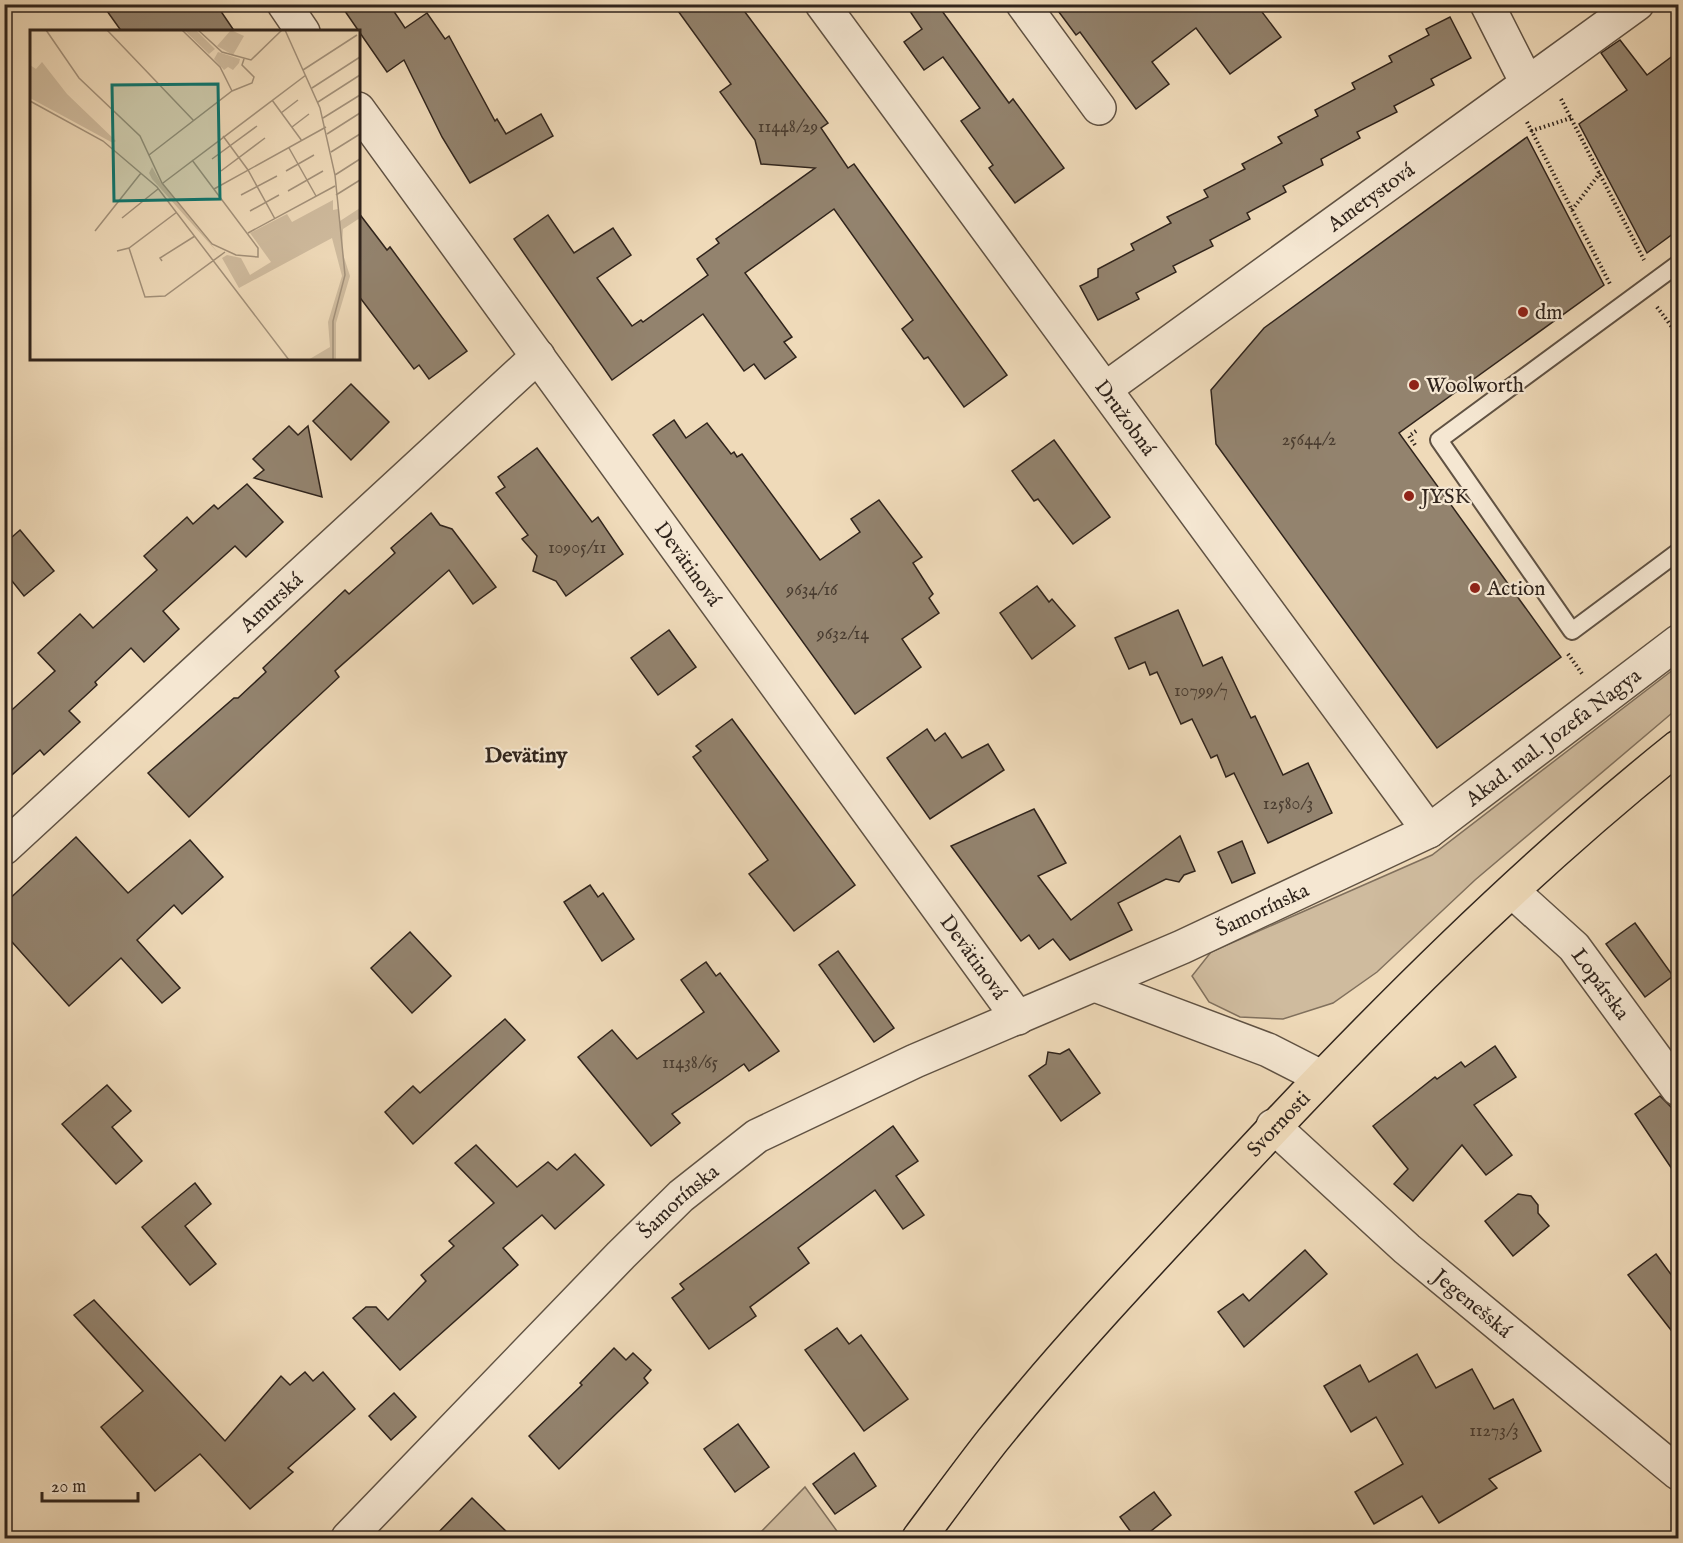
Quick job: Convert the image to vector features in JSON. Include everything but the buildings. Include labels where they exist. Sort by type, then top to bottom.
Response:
[{"type":"main road","name":"Svornosti","points":[[919,1539],[993,1440],[1132,1279],[1273,1126],[1512,891],[1678,747]]},
{"type":"street","points":[[284,4],[302,30]]},
{"type":"street","name":"Družobná","points":[[822,4],[1429,831]]},
{"type":"street","points":[[1023,4],[1099,108]]},
{"type":"street","points":[[1486,4],[1535,95]]},
{"type":"street","name":"Ametystová","points":[[1105,389],[1535,95],[1637,4]]},
{"type":"street","name":"Devätinová","points":[[360,112],[1018,1018]]},
{"type":"street","name":"Amurská","points":[[4,848],[538,356]]},
{"type":"street","name":"Akad. mal. Jozefa Nagya","points":[[1429,831],[1678,642]]},
{"type":"street","name":"Šamorínska","points":[[348,1539],[621,1255],[681,1196],[757,1136],[915,1061],[1095,985],[1429,831]]},
{"type":"street","name":"Lopárska","points":[[1512,891],[1574,946],[1678,1089]]},
{"type":"street","points":[[1095,985],[1268,1050],[1321,1077]]},
{"type":"street","name":"Jegenešská","points":[[1273,1126],[1407,1249],[1678,1473]]},
{"type":"lane","points":[[1678,264],[1438,440],[1572,631],[1678,552]]},
{"type":"path","points":[[1618,282],[1611,287],[1532,131],[1535,95],[1571,118],[1645,262]]},
{"type":"path","points":[[1532,131],[1571,118]]},
{"type":"path","points":[[1572,210],[1600,173]]},
{"type":"path","points":[[1638,267],[1653,256]]},
{"type":"path","points":[[1416,446],[1409,436],[1418,429]]},
{"type":"path","points":[[1561,645],[1589,683]]},
{"type":"path","points":[[1656,1539],[1678,1531]]},
{"type":"shaded area","points":[[1678,666],[1678,708],[1475,880],[1377,972],[1333,1003],[1283,1019],[1240,1017],[1209,1002],[1192,976],[1211,952],[1432,855]]},
{"type":"shaded area","points":[[805,1487],[842,1538],[755,1538]]},
{"type":"place","name":"dm","points":[[1523,312]]},
{"type":"place","name":"Woolworth","points":[[1414,385]]},
{"type":"place","name":"JYSK","points":[[1409,496]]},
{"type":"place","name":"Action","points":[[1475,588]]},
{"type":"district","name":"Devätiny","points":[[526,754]]}]
